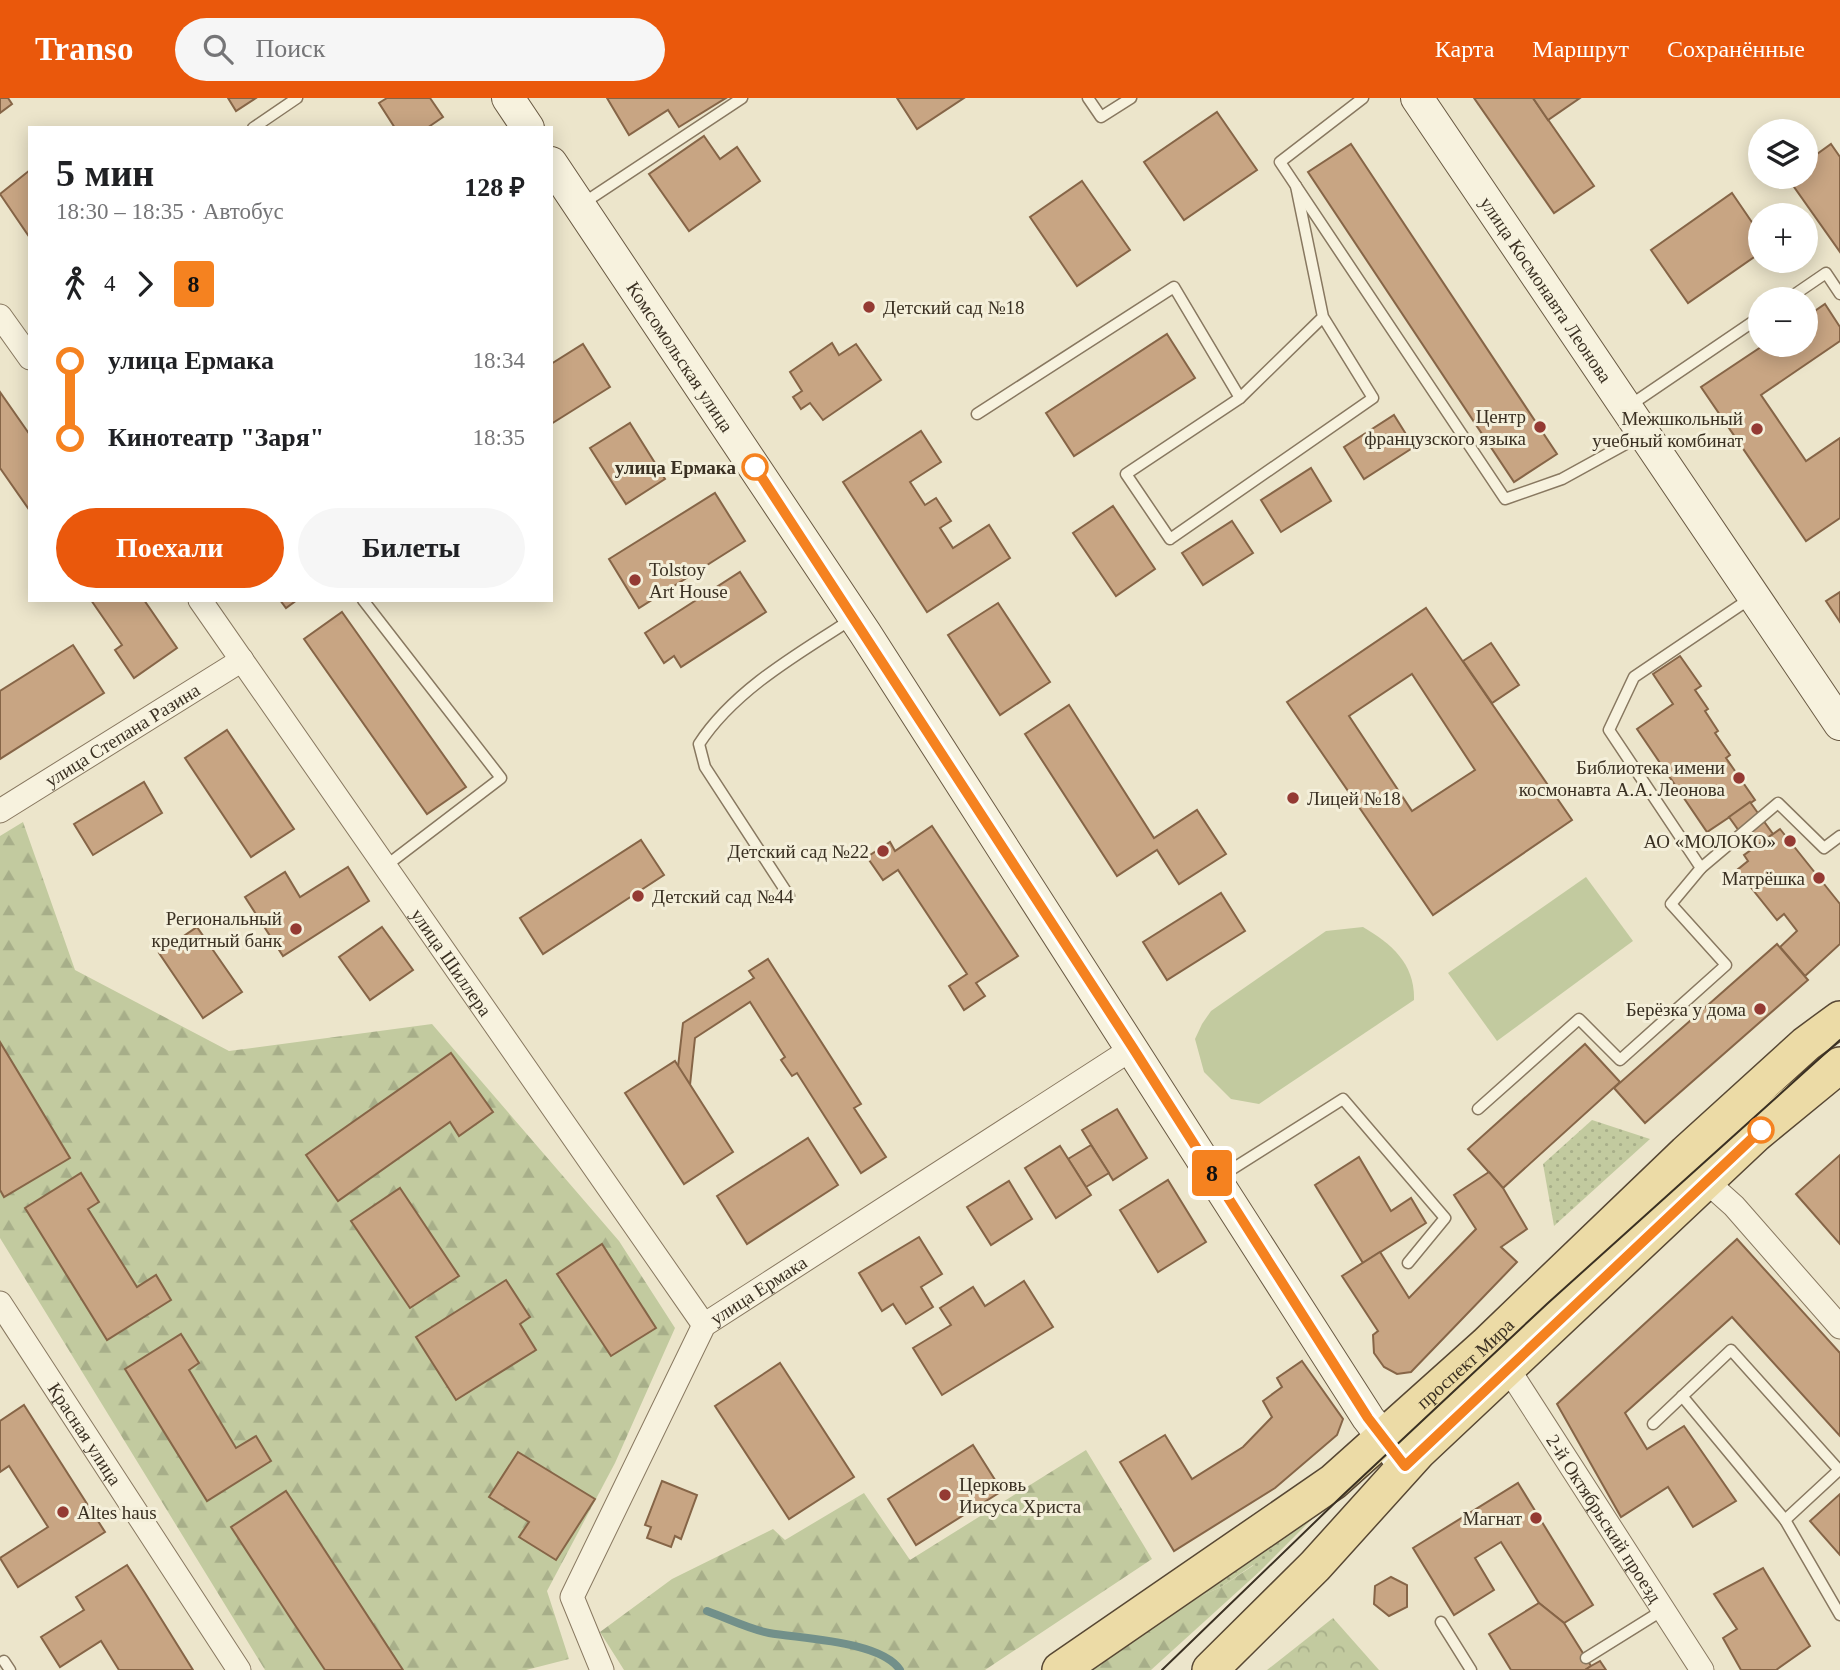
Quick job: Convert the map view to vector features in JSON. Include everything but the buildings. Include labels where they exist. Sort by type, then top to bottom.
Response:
[{"type":"main road","points":[[508,98],[526,126]]},
{"type":"main road","name":"улица Космонавта Леонова","points":[[1417,98],[1840,724]]},
{"type":"main road","name":"Комсомольская улица","points":[[553,166],[855,617],[1216,1180],[1384,1439],[1405,1466]]},
{"type":"main road","name":"проспект Мира","points":[[1060,1670],[1333,1482],[1384,1439],[1686,1153],[1807,1044],[1840,1019]]},
{"type":"main road","name":"проспект Мира","points":[[1210,1670],[1315,1566],[1405,1466],[1507,1367],[1706,1181],[1840,1065]]},
{"type":"street","points":[[0,316],[28,355]]},
{"type":"street","name":"улица Шиллера","points":[[201,602],[387,865],[704,1325]]},
{"type":"street","name":"улица Степана Разина","points":[[0,811],[242,660]]},
{"type":"street","name":"улица Ермака","points":[[602,1670],[572,1597],[704,1325],[1133,1048]]},
{"type":"street","points":[[1706,1181],[1734,1206],[1837,1317]]},
{"type":"street","name":"Красная улица","points":[[0,1303],[239,1670]]},
{"type":"street","name":"2-й Октябрьский проезд","points":[[1507,1367],[1702,1670]]},
{"type":"lane","points":[[256,126],[297,98]]},
{"type":"lane","points":[[580,206],[742,98]]},
{"type":"lane","points":[[1088,98],[1101,117],[1130,98]]},
{"type":"lane","points":[[1363,98],[1280,162],[1505,499],[1562,479],[1645,434]]},
{"type":"lane","points":[[1296,186],[1323,317],[1373,398],[1170,539],[1126,474],[1240,398],[1323,317]]},
{"type":"lane","points":[[1806,287],[1826,273],[1840,294]]},
{"type":"lane","points":[[977,414],[1174,287],[1240,398]]},
{"type":"lane","points":[[1627,407],[1748,325]]},
{"type":"lane","points":[[1701,868],[1609,730],[1634,677],[1754,596]]},
{"type":"lane","points":[[365,602],[502,778],[387,865]]},
{"type":"lane","points":[[789,896],[705,767],[698,744],[713,722],[732,705],[855,617]]},
{"type":"lane","points":[[1478,1109],[1579,1019],[1620,1059],[1726,965],[1671,904],[1701,868],[1778,803],[1824,848],[1840,836]]},
{"type":"lane","points":[[1216,1180],[1343,1099],[1445,1218],[1408,1263]]},
{"type":"lane","points":[[1653,1424],[1731,1350],[1839,1470],[1785,1520]]},
{"type":"lane","points":[[1682,1396],[1785,1520],[1840,1615]]},
{"type":"lane","points":[[1586,1658],[1664,1610]]},
{"type":"lane","points":[[1441,1622],[1471,1670]]},
{"type":"green space","points":[[23,822],[75,970],[229,1051],[432,1024],[619,1241],[675,1328],[615,1463],[547,1591],[569,1659],[526,1670],[265,1670],[0,1238],[0,836]]},
{"type":"green space","points":[[1586,877],[1633,941],[1497,1041],[1448,973]]},
{"type":"green space","points":[[1363,927],[1400,956],[1411,976],[1414,1000],[1259,1104],[1231,1099],[1204,1072],[1195,1039],[1211,1011],[1326,931]]},
{"type":"green space","points":[[1592,1120],[1650,1139],[1554,1226],[1543,1164]]},
{"type":"green space","points":[[1086,1450],[1152,1559],[985,1670],[624,1670],[600,1632],[672,1579],[773,1529],[785,1540],[864,1493],[910,1560]]},
{"type":"green space","points":[[1330,1501],[1259,1572],[1253,1565],[1221,1587],[1187,1602]]},
{"type":"green space","points":[[1254,1565],[1259,1572],[1151,1670],[1091,1670],[1187,1602],[1221,1587]]},
{"type":"green space","points":[[1333,1618],[1379,1670],[1267,1670]]},
{"type":"waterway","points":[[707,1611],[769,1633],[859,1647],[890,1660],[900,1670]]},
{"type":"tram line","points":[[1162,1670],[1343,1495],[1548,1303],[1840,1040]]},
{"type":"bus line","name":"8","points":[[755,467],[1133,1048],[1314,1329],[1368,1418],[1405,1466],[1761,1130]]},
{"type":"place","name":"Детский сад №18","points":[[869,307]]},
{"type":"place","name":"Центр французского языка","points":[[1540,427]]},
{"type":"place","name":"Межшкольный учебный комбинат","points":[[1757,429]]},
{"type":"place","name":"улица Ермака","points":[[755,467]]},
{"type":"place","name":"Tolstoy Art House","points":[[635,580]]},
{"type":"place","name":"Библиотека имени космонавта А.А. Леонова","points":[[1739,778]]},
{"type":"place","name":"Лицей №18","points":[[1293,798]]},
{"type":"place","name":"АО «МОЛОКО»","points":[[1790,841]]},
{"type":"place","name":"Детский сад №22","points":[[883,851]]},
{"type":"place","name":"Матрёшка","points":[[1819,878]]},
{"type":"place","name":"Детский сад №44","points":[[638,896]]},
{"type":"place","name":"Региональный кредитный банк","points":[[296,929]]},
{"type":"place","name":"Берёзка у дома","points":[[1760,1009]]},
{"type":"place","name":"Церковь Иисуса Христа","points":[[945,1495]]},
{"type":"place","name":"Altes haus","points":[[63,1512]]},
{"type":"place","name":"Магнат","points":[[1536,1518]]}]
